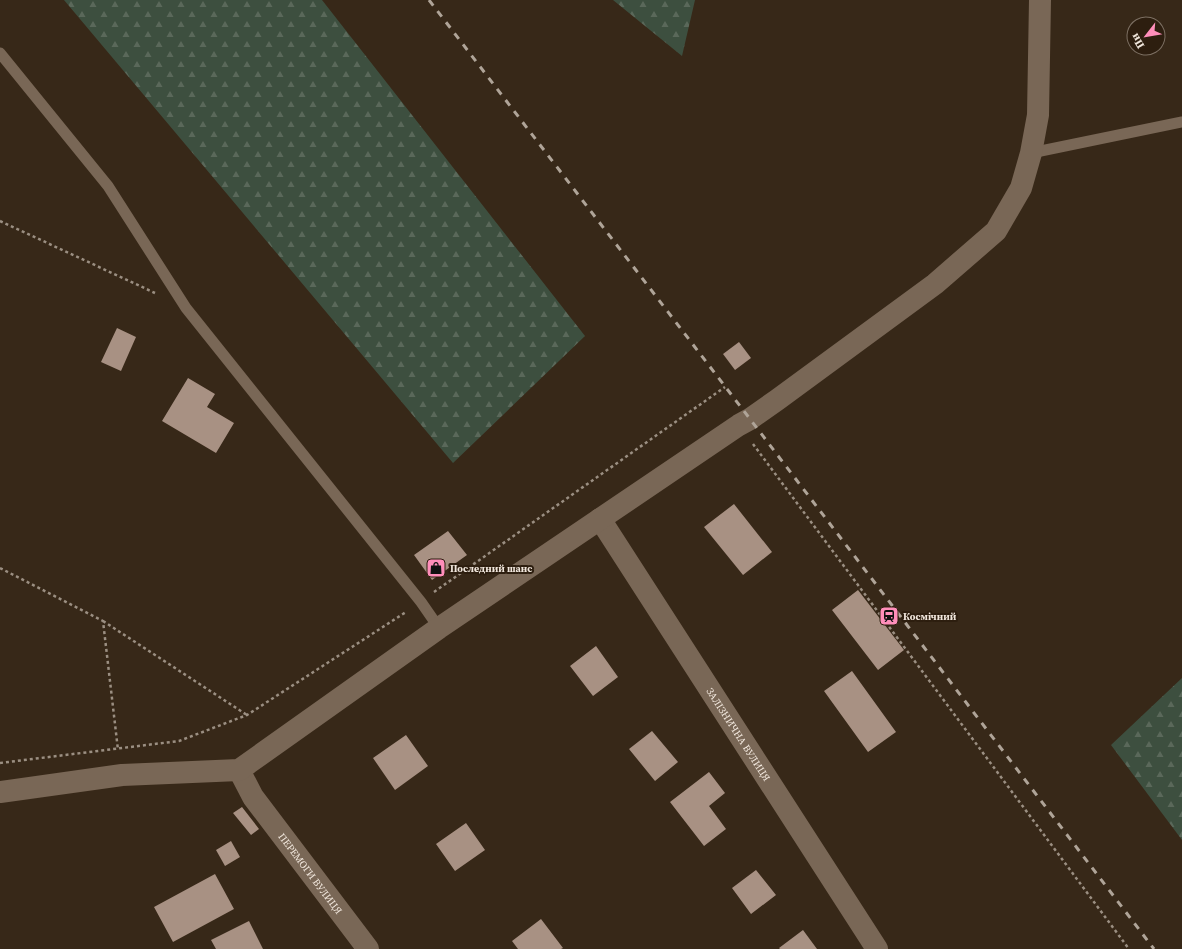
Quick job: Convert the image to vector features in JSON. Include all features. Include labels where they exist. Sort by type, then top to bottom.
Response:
[{"type":"main road","points":[[0,792],[122,775],[239,770],[438,628],[750,419],[935,284],[996,231],[1021,188],[1031,153],[1038,115],[1040,0]]},
{"type":"main road","name":"ЗАЛІЗНИЧНА ВУЛИЦЯ","points":[[600,520],[877,949]]},
{"type":"main road","name":"ПЕРЕМОГИ ВУЛИЦЯ","points":[[239,770],[253,796],[368,949]]},
{"type":"lane","points":[[0,52],[108,186],[186,308],[421,602],[438,628]]},
{"type":"lane","points":[[1031,153],[1182,122]]},
{"type":"path","points":[[0,221],[186,308]]},
{"type":"path","points":[[0,763],[179,741],[247,715],[421,602],[725,387]]},
{"type":"path","points":[[739,425],[1129,949]]},
{"type":"path","points":[[0,568],[103,621],[247,715]]},
{"type":"path","points":[[103,621],[122,775]]},
{"type":"green space","points":[[64,0],[322,0],[585,336],[453,463]]},
{"type":"green space","points":[[613,0],[695,0],[682,56]]},
{"type":"green space","points":[[1182,678],[1182,840],[1111,745]]},
{"type":"building","points":[[117,328],[136,337],[121,371],[101,362]]},
{"type":"building","points":[[739,342],[751,358],[735,370],[723,354]]},
{"type":"building","points":[[188,378],[215,394],[207,407],[234,423],[216,453],[162,421]]},
{"type":"building","points":[[734,504],[772,552],[743,575],[704,527]]},
{"type":"building","name":"Последний шанс","points":[[448,531],[467,555],[432,580],[414,555]]},
{"type":"building","points":[[858,590],[904,650],[878,670],[832,610]]},
{"type":"building","points":[[596,646],[618,677],[593,696],[570,666]]},
{"type":"building","points":[[852,671],[896,732],[868,752],[824,691]]},
{"type":"building","points":[[652,731],[678,762],[655,781],[629,749]]},
{"type":"building","points":[[406,735],[428,766],[395,790],[373,758]]},
{"type":"building","points":[[709,772],[725,793],[709,806],[726,829],[704,846],[670,802]]},
{"type":"building","points":[[242,807],[259,829],[251,835],[233,813]]},
{"type":"building","points":[[466,823],[485,850],[455,871],[436,844]]},
{"type":"building","points":[[231,841],[240,857],[225,866],[216,850]]},
{"type":"building","points":[[756,870],[776,895],[751,914],[732,888]]},
{"type":"building","points":[[215,874],[234,909],[173,942],[154,907]]},
{"type":"building","points":[[541,919],[563,948],[518,949],[512,941]]},
{"type":"building","points":[[249,921],[263,949],[216,949],[211,940]]},
{"type":"building","points":[[803,930],[817,949],[779,948]]},
{"type":"railway","points":[[429,0],[1154,949]]},
{"type":"place","name":"Последний шанс","points":[[436,568]]},
{"type":"place","name":"Космічний","points":[[889,616]]}]
